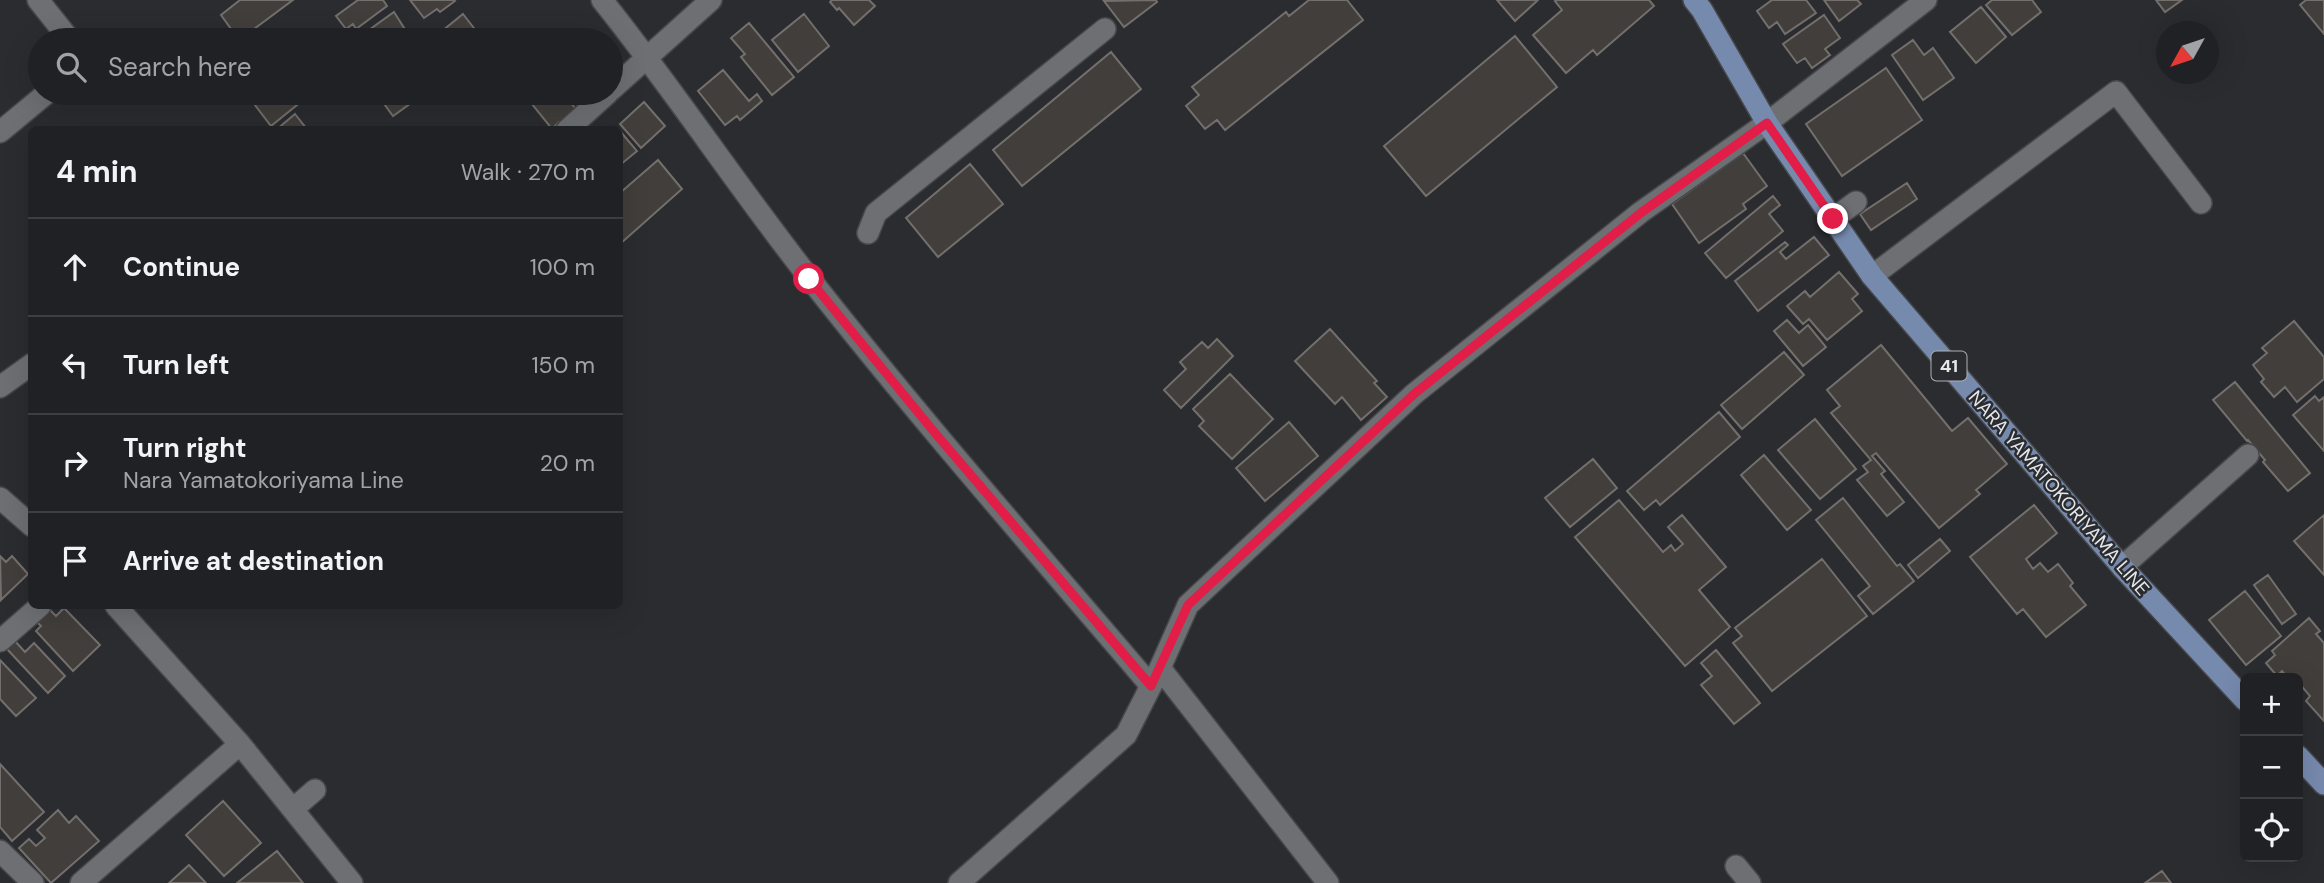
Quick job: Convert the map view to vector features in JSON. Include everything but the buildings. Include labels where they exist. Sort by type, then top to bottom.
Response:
[{"type":"main road","name":"NARA YAMATOKORIYAMA LINE","points":[[1694,0],[1767,123],[1872,276],[2122,568],[2240,696]]},
{"type":"main road","points":[[2303,761],[2324,784]]},
{"type":"street","points":[[38,0],[60,28]]},
{"type":"street","points":[[602,0],[648,57],[809,279],[935,433],[1156,677],[1328,883]]},
{"type":"street","points":[[623,79],[710,0]]},
{"type":"street","points":[[959,883],[1126,735],[1156,677],[1188,605],[1414,394],[1642,212],[1767,123],[1926,0]]},
{"type":"street","points":[[868,233],[876,213],[1105,29]]},
{"type":"street","points":[[1872,276],[2116,92],[2201,203]]},
{"type":"street","points":[[0,132],[33,105]]},
{"type":"street","points":[[571,126],[595,105]]},
{"type":"street","points":[[1833,219],[1856,202]]},
{"type":"street","points":[[0,387],[28,367]]},
{"type":"street","points":[[2122,568],[2248,455]]},
{"type":"street","points":[[0,498],[28,522]]},
{"type":"street","points":[[0,641],[37,609]]},
{"type":"street","points":[[119,609],[240,744],[352,883]]},
{"type":"street","points":[[81,883],[240,744]]},
{"type":"street","points":[[293,809],[315,790]]},
{"type":"street","points":[[0,851],[33,883]]},
{"type":"street","points":[[1736,866],[1750,883]]},
{"type":"route","points":[[809,279],[935,433],[1151,686],[1188,605],[1414,394],[1642,212],[1767,123],[1833,219]]}]
